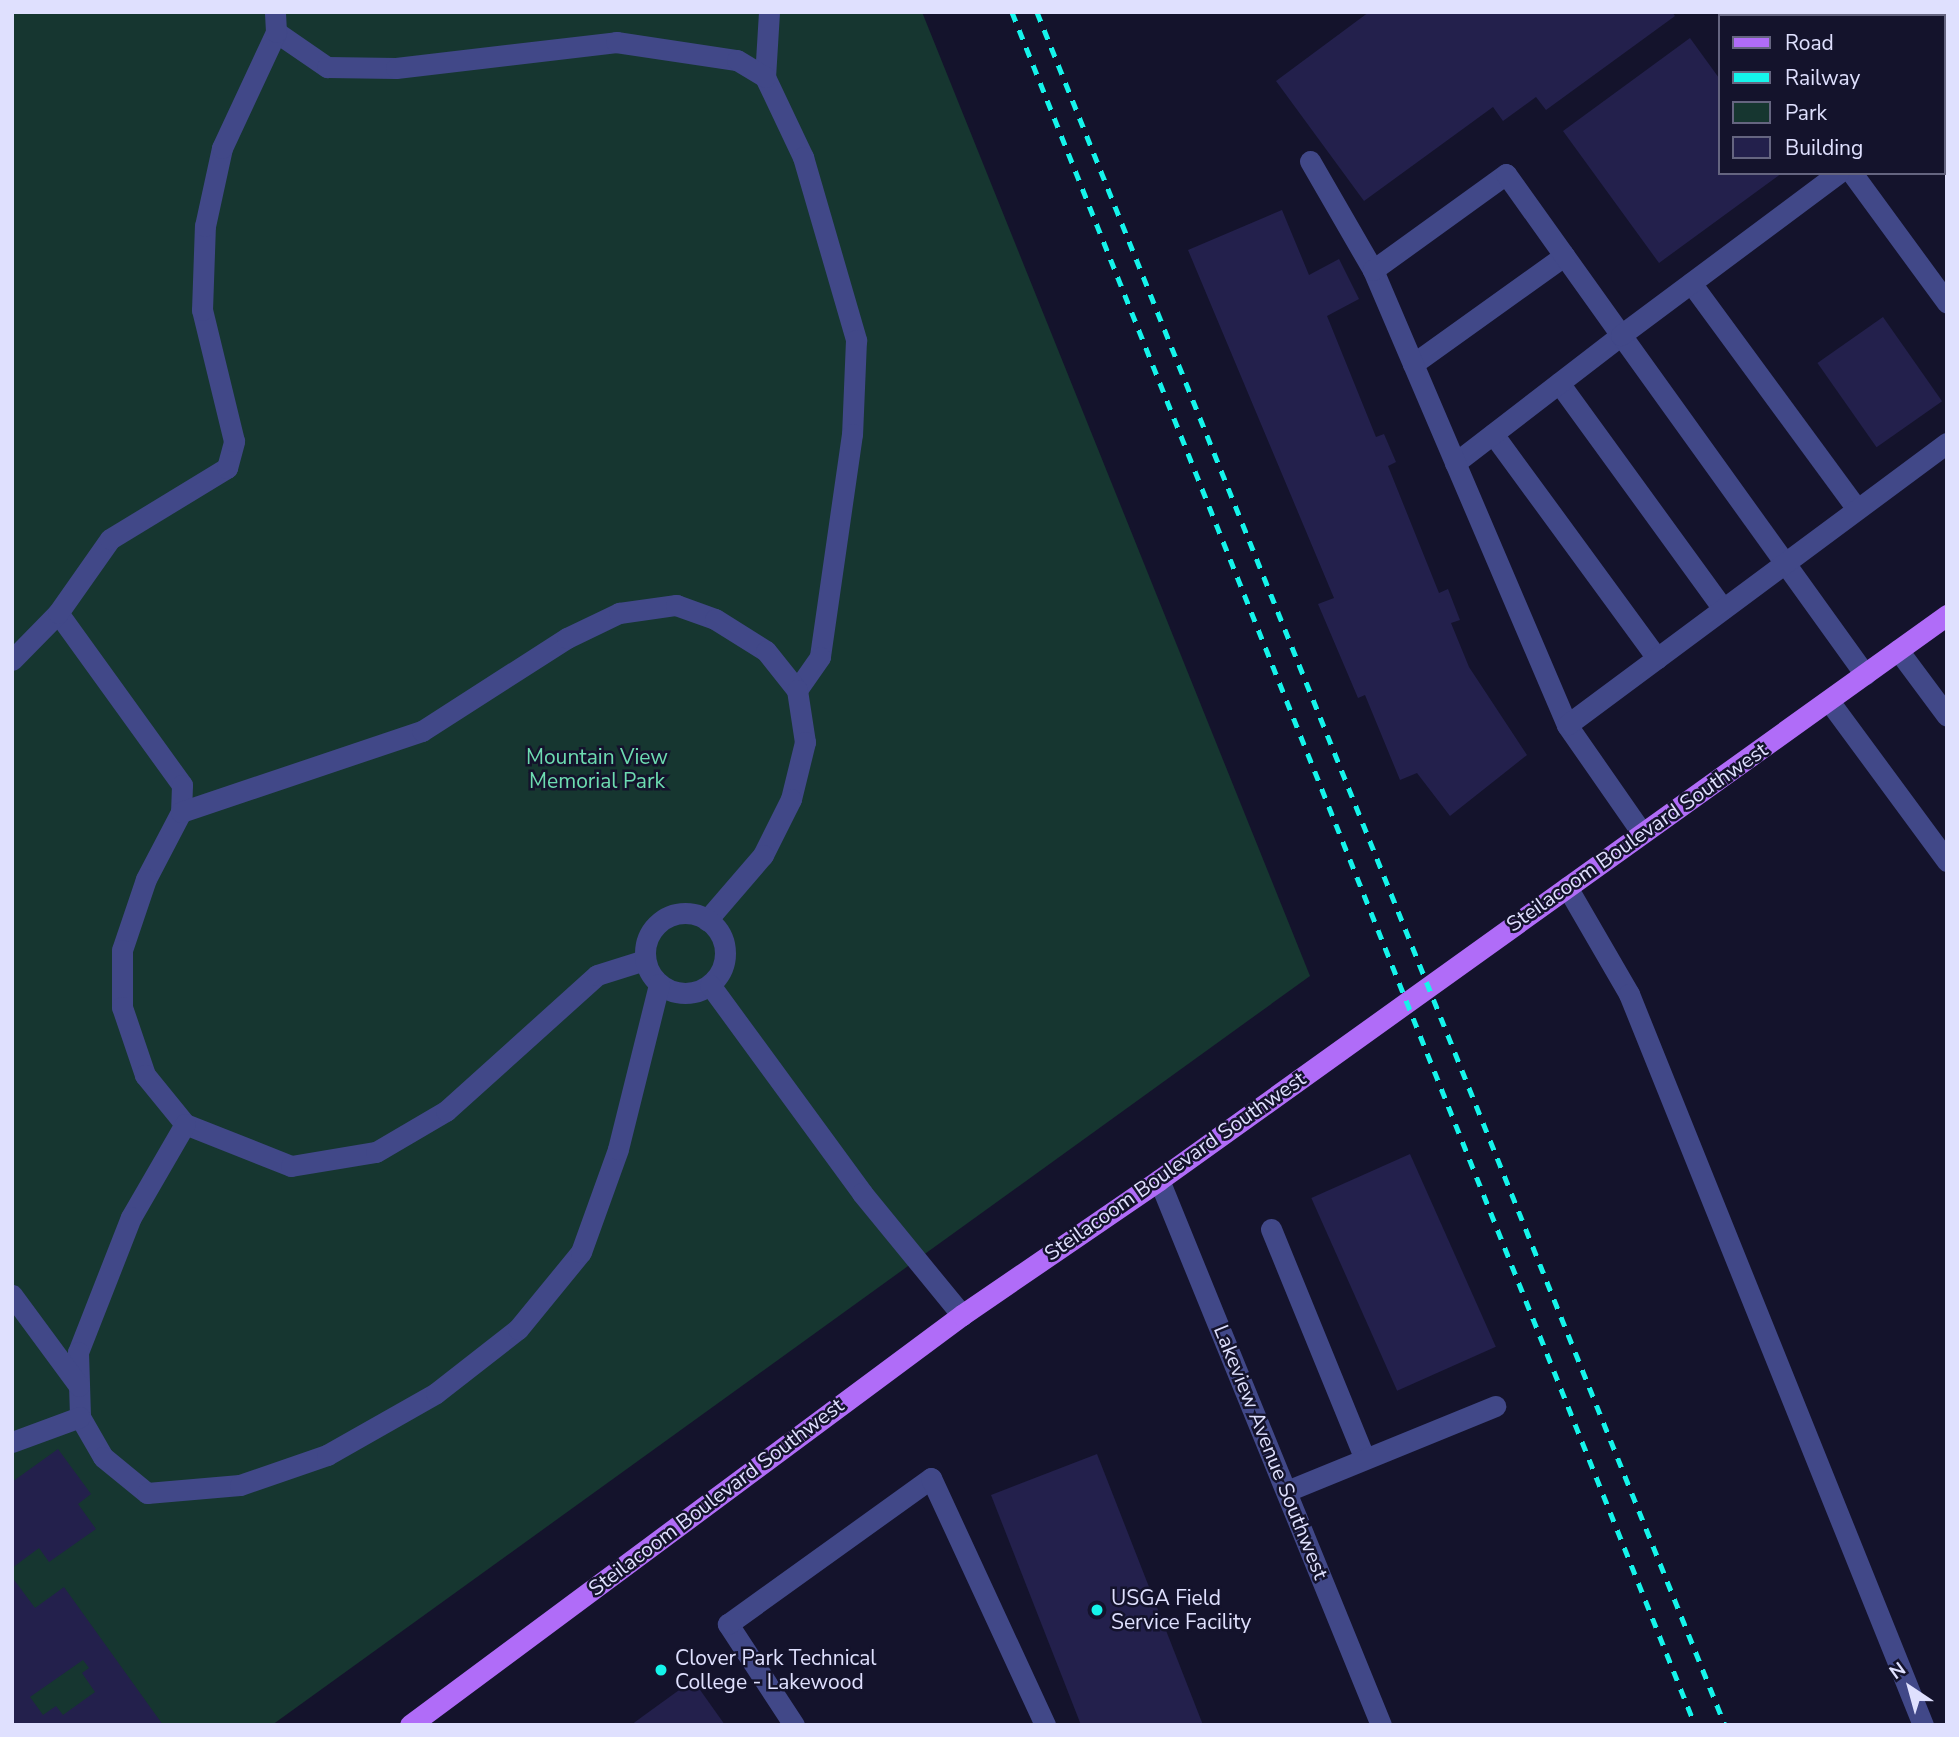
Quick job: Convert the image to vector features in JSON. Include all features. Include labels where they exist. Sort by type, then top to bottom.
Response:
[{"type":"main road","name":"Steilacoom Boulevard Southwest","points":[[410,1725],[962,1315],[1159,1180],[1947,615]]},
{"type":"street","points":[[769,12],[765,77],[803,157],[856,340],[852,434],[820,657],[797,690]]},
{"type":"street","points":[[12,660],[58,613],[110,539],[227,468],[234,441],[202,310],[205,226],[222,148],[275,22],[327,66],[397,68],[616,42],[737,60],[765,77]]},
{"type":"street","points":[[1310,161],[1373,270],[1567,725],[1642,833]]},
{"type":"street","points":[[1373,270],[1506,174],[1865,674]]},
{"type":"street","points":[[1455,463],[1835,175]]},
{"type":"street","points":[[1853,175],[1947,303]]},
{"type":"street","points":[[1413,365],[1564,256]]},
{"type":"street","points":[[1691,283],[1857,509]]},
{"type":"street","points":[[1559,383],[1723,609]]},
{"type":"street","points":[[1493,434],[1657,658]]},
{"type":"street","points":[[1567,725],[1947,443]]},
{"type":"street","points":[[181,812],[422,731],[567,638],[619,613],[676,605],[715,619],[766,651],[797,690],[805,742],[791,799],[763,855],[707,920]]},
{"type":"street","points":[[58,613],[182,785],[181,812],[146,879],[122,950],[122,1007],[145,1075],[185,1124],[291,1166],[376,1152],[446,1111],[597,975],[645,960]]},
{"type":"street","points":[[1898,650],[1947,716]]},
{"type":"street","points":[[1829,701],[1947,861]]},
{"type":"street","points":[[1567,887],[1629,994],[1923,1725]]},
{"type":"street","points":[[688,913],[707,920],[725,947],[725,961],[710,985],[684,994],[659,984],[645,960],[650,933],[662,920],[688,913]]},
{"type":"street","points":[[185,1124],[131,1217],[78,1352],[80,1417],[103,1457],[147,1493],[240,1485],[327,1455],[436,1393],[518,1329],[581,1252],[618,1149],[659,984]]},
{"type":"street","points":[[710,985],[862,1193],[962,1315]]},
{"type":"street","name":"Lakeview Avenue Southwest","points":[[1159,1180],[1381,1725]]},
{"type":"street","points":[[1271,1229],[1366,1459]]},
{"type":"street","points":[[12,1295],[79,1385]]},
{"type":"street","points":[[1287,1491],[1494,1406]]},
{"type":"street","points":[[12,1443],[80,1417]]},
{"type":"street","points":[[794,1725],[728,1624],[931,1478],[1045,1725]]},
{"type":"green space","name":"Mountain View Memorial Park","points":[[12,12],[922,12],[1310,976],[272,1725],[12,1725]]},
{"type":"building","points":[[1369,12],[1672,12],[1675,16],[1546,110],[1536,97],[1503,121],[1493,107],[1364,201],[1276,81]]},
{"type":"building","points":[[1822,12],[1947,12],[1947,56],[1945,14]]},
{"type":"building","points":[[1690,38],[1717,75],[1717,175],[1779,175],[1659,263],[1563,131]]},
{"type":"building","points":[[1282,210],[1309,275],[1339,259],[1359,299],[1327,316],[1376,437],[1384,434],[1396,462],[1388,466],[1439,593],[1448,589],[1460,620],[1451,623],[1469,667],[1527,755],[1450,816],[1417,773],[1400,780],[1365,695],[1358,698],[1318,604],[1334,598],[1188,250]]},
{"type":"building","points":[[1883,317],[1942,401],[1877,447],[1817,363]]},
{"type":"building","points":[[1410,1154],[1496,1347],[1397,1391],[1311,1198]]},
{"type":"building","points":[[58,1449],[91,1494],[78,1504],[96,1529],[49,1562],[39,1548],[12,1568],[12,1482]]},
{"type":"building","name":"USGA Field Service Facility","points":[[1097,1454],[1203,1725],[1081,1725],[991,1495]]},
{"type":"building","points":[[12,1577],[35,1608],[64,1587],[163,1725],[12,1725]],"holes":[[[83,1660],[89,1668],[82,1673],[95,1692],[63,1715],[56,1706],[43,1715],[30,1697]]]},
{"type":"building","points":[[693,1680],[725,1725],[631,1725],[646,1714]]},
{"type":"railway","points":[[1012,12],[1695,1725]]},
{"type":"railway","points":[[1037,12],[1725,1725]]},
{"type":"place","name":"USGA Field Service Facility","points":[[1097,1610]]},
{"type":"place","name":"Clover Park Technical College - Lakewood","points":[[661,1670]]}]
